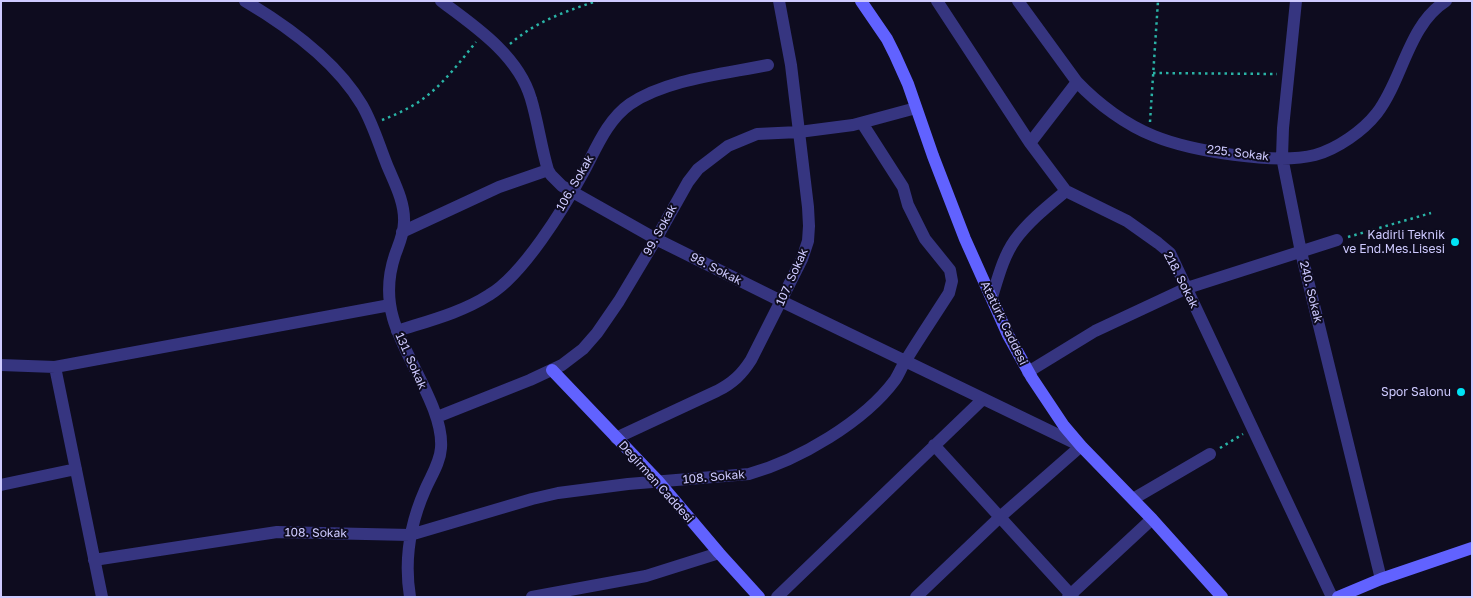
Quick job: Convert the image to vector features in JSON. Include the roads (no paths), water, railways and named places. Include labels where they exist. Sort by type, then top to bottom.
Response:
[{"type":"street","name":"131. Sokak","points":[[244,1],[303,41],[336,71],[355,94],[371,125],[399,194],[404,222],[391,271],[390,305],[398,331],[437,417],[441,436],[439,460],[425,491],[410,535],[407,565],[410,597]]},
{"type":"street","name":"98. Sokak","points":[[441,1],[501,51],[518,71],[528,88],[548,170],[556,182],[572,193],[656,239],[983,400],[1081,446]]},
{"type":"street","name":"107. Sokak","points":[[616,438],[730,384],[741,375],[751,360],[802,259],[808,241],[808,207],[791,65],[779,1]]},
{"type":"street","name":"Atatürk Caddesi","points":[[862,1],[895,54],[965,239],[1008,335],[1028,372],[1054,412],[1081,446],[1152,519],[1222,597]]},
{"type":"street","name":"218. Sokak","points":[[937,1],[1030,143],[1066,191],[1127,221],[1170,253],[1332,597]]},
{"type":"street","name":"225. Sokak","points":[[1018,1],[1077,82],[1087,93],[1120,118],[1149,134],[1173,142],[1219,152],[1263,158],[1315,155],[1326,151],[1353,135],[1377,113],[1418,33],[1430,15],[1444,3]]},
{"type":"street","name":"240. Sokak","points":[[1296,1],[1283,128],[1282,157],[1301,252],[1381,579]]},
{"type":"street","name":"106. Sokak","points":[[398,331],[460,310],[490,295],[502,286],[519,269],[540,241],[572,193],[604,133],[629,105],[653,92],[677,84],[768,65]]},
{"type":"street","points":[[1030,143],[1077,82]]},
{"type":"street","name":"99. Sokak","points":[[437,417],[552,370],[573,357],[597,334],[656,239],[688,182],[711,158],[728,146],[757,134],[827,130],[862,123],[916,108]]},
{"type":"street","name":"108. Sokak","points":[[94,560],[277,532],[410,535],[558,493],[596,487],[750,474],[799,455],[863,413],[895,380],[949,293],[952,281],[950,270],[925,239],[908,205],[903,187],[862,123]]},
{"type":"street","points":[[402,232],[499,187],[548,170]]},
{"type":"street","points":[[992,297],[1000,271],[1014,241],[1034,219],[1066,191]]},
{"type":"street","points":[[1028,372],[1108,324],[1187,288],[1337,240]]},
{"type":"street","points":[[1,366],[55,367],[390,305]]},
{"type":"street","points":[[55,367],[102,597]]},
{"type":"street","name":"Değirmen Caddesi","points":[[552,370],[658,481],[759,597]]},
{"type":"street","points":[[777,597],[983,400]]},
{"type":"street","points":[[934,445],[1070,596],[1152,519]]},
{"type":"street","points":[[916,597],[1000,517],[1081,446]]},
{"type":"street","points":[[1133,499],[1210,454]]},
{"type":"street","points":[[1,485],[76,469]]},
{"type":"street","points":[[1338,597],[1381,579],[1472,548]]},
{"type":"street","points":[[532,597],[646,576],[719,553]]},
{"type":"place","name":"Kadirli Teknik ve End.Mes.Lisesi","points":[[1455,242]]},
{"type":"place","name":"Spor Salonu","points":[[1461,392]]}]
